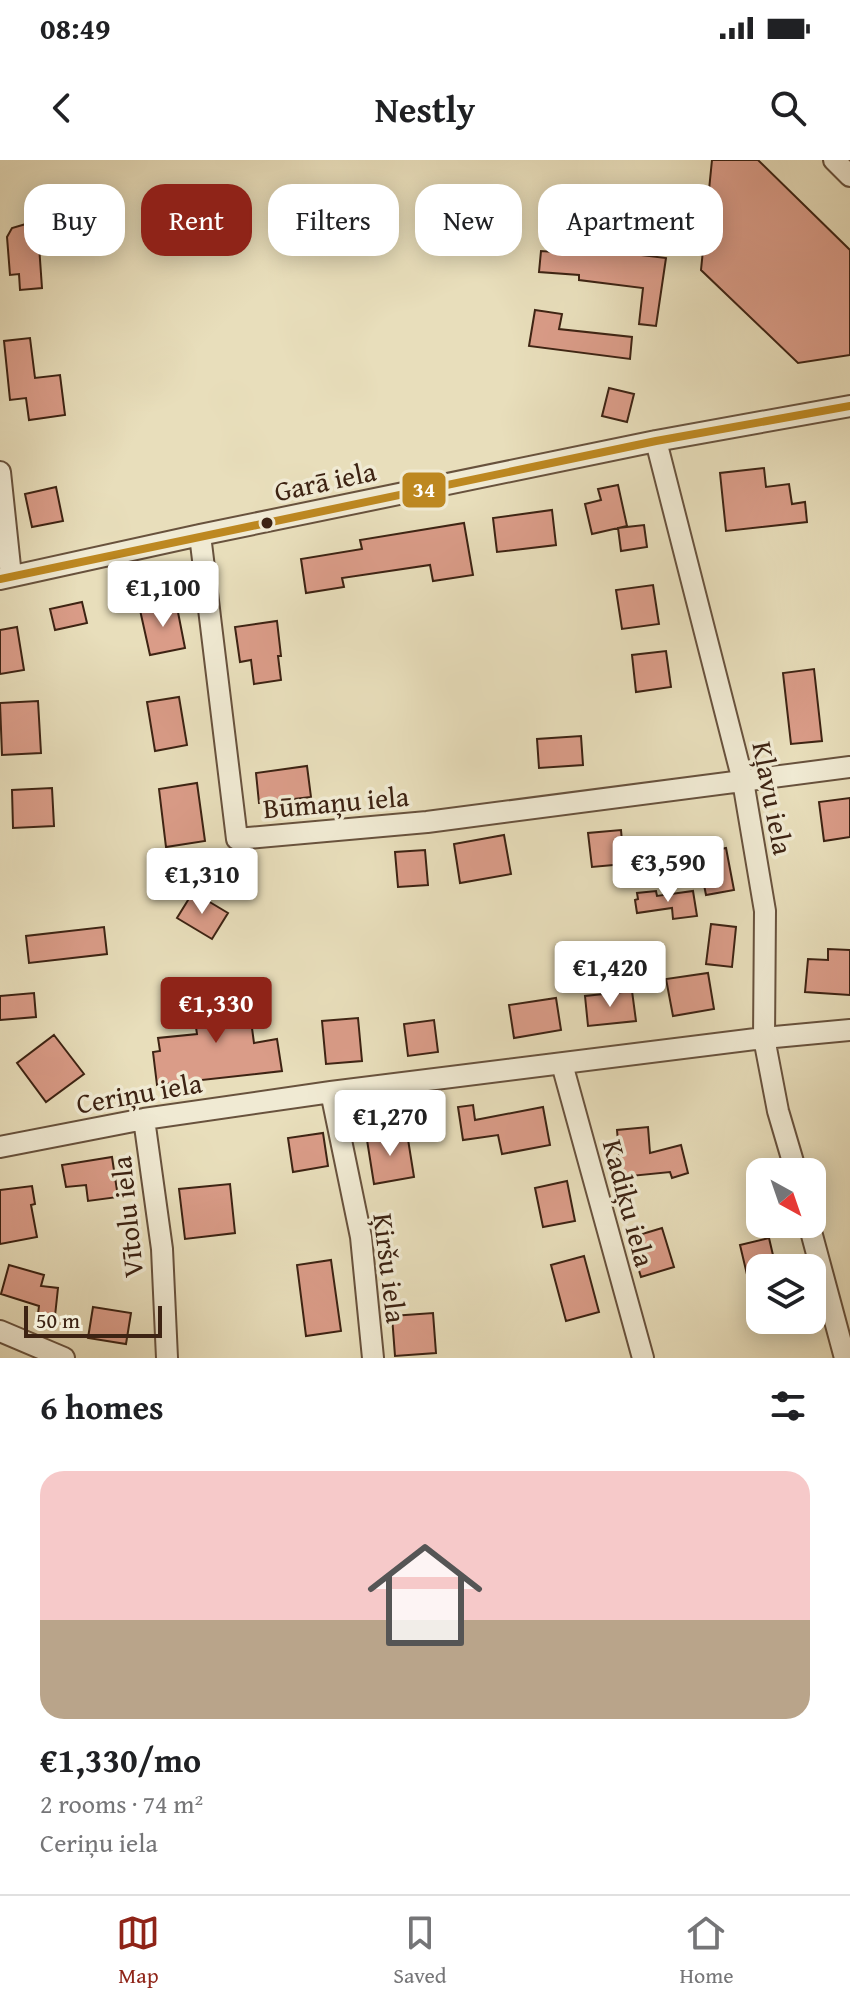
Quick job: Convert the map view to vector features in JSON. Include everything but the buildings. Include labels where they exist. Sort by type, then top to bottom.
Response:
[{"type":"street","points":[[834,160],[850,176]]},
{"type":"street","name":"Garā iela","points":[[6,577],[656,441],[850,406]]},
{"type":"street","name":"Kļavu iela","points":[[656,441],[743,781],[765,911],[764,1038],[778,1111],[792,1158]]},
{"type":"street","points":[[0,472],[6,577]]},
{"type":"street","name":"Būmaņu iela","points":[[200,535],[237,839],[427,822],[743,781]]},
{"type":"street","points":[[743,781],[850,767]]},
{"type":"street","name":"Ceriņu iela","points":[[0,1147],[144,1119],[331,1092],[850,1030]]},
{"type":"street","name":"Kadiķu iela","points":[[562,1064],[643,1358]]},
{"type":"street","name":"Ķiršu iela","points":[[331,1092],[361,1237],[373,1358]]},
{"type":"street","name":"Vītolu iela","points":[[144,1119],[162,1249],[167,1358]]},
{"type":"street","points":[[813,1238],[846,1352]]},
{"type":"street","points":[[0,1331],[64,1358]]},
{"type":"transit line","name":"34","points":[[0,579],[656,441],[850,406]]}]
